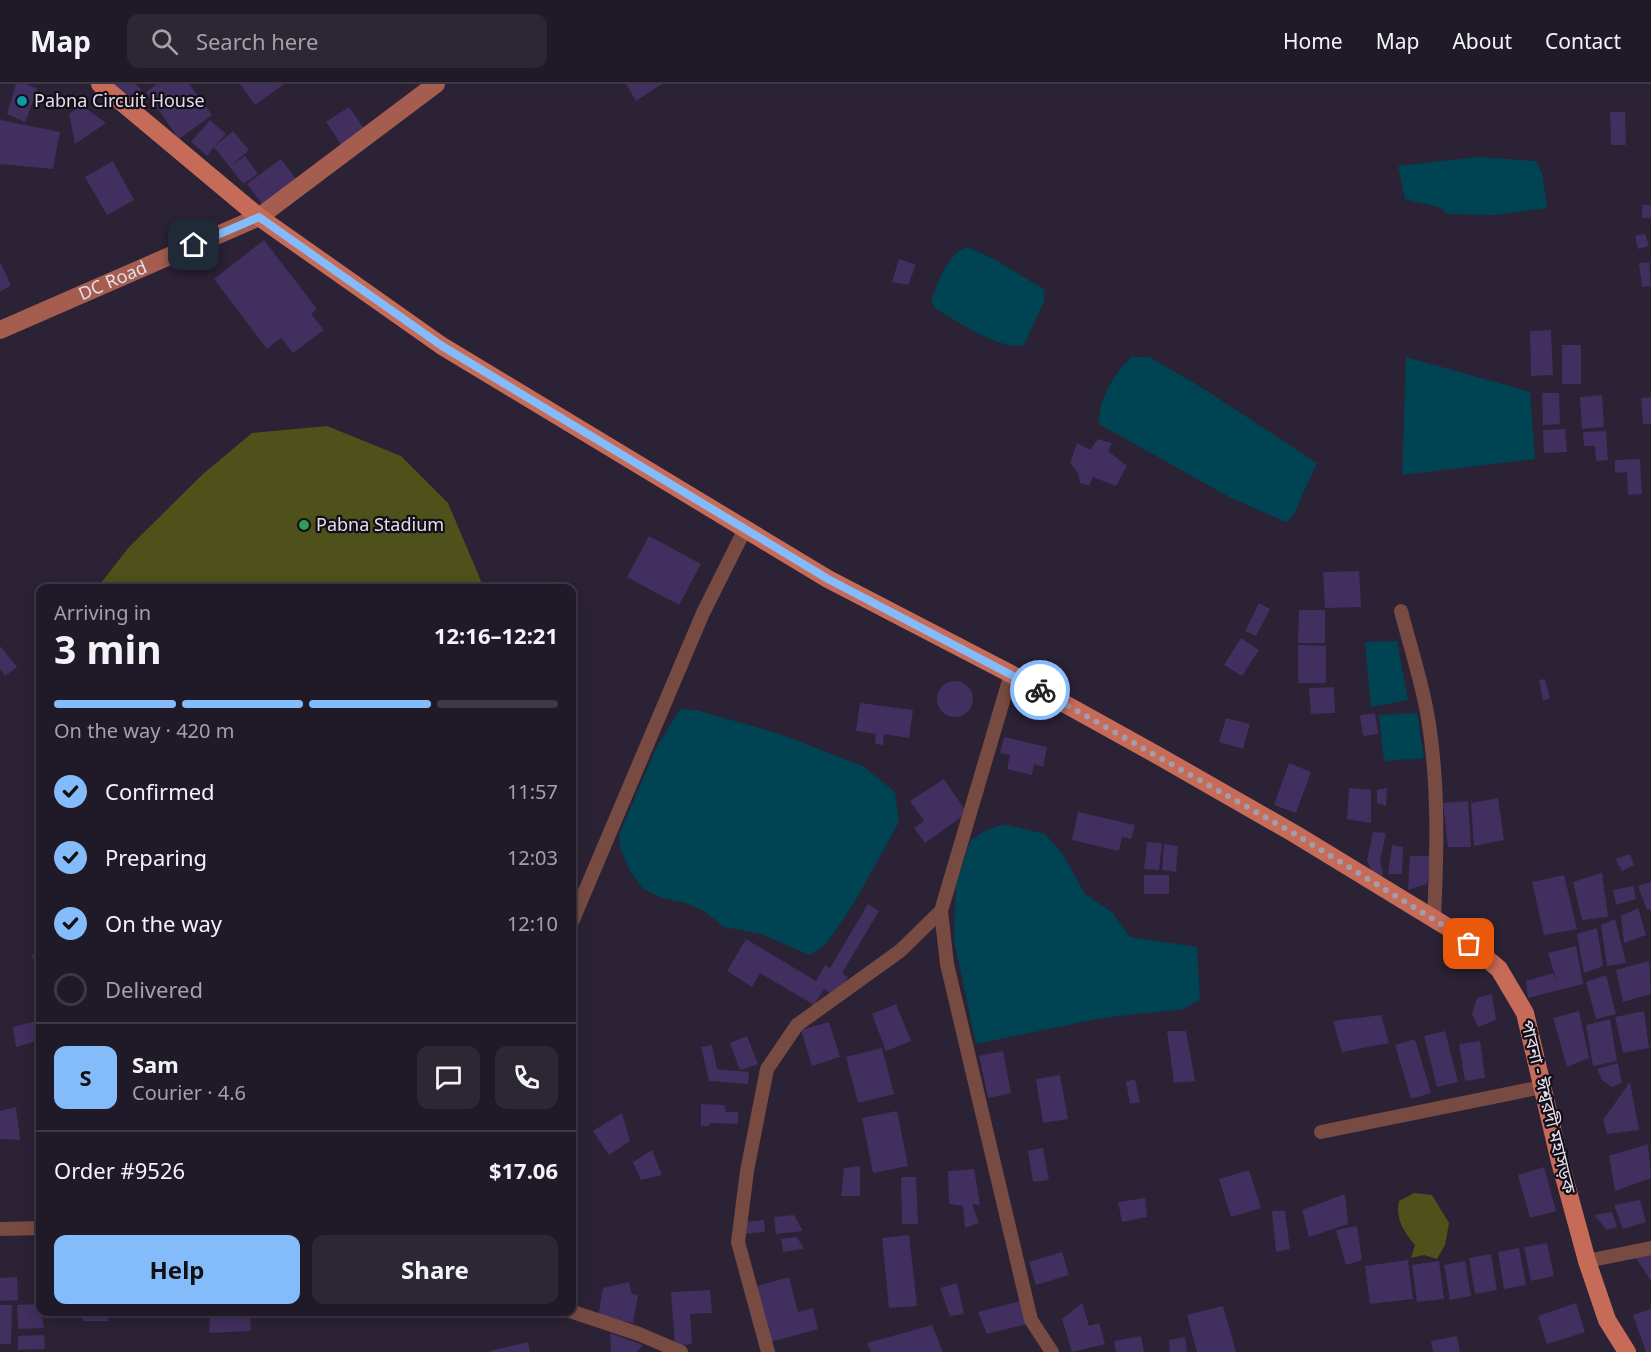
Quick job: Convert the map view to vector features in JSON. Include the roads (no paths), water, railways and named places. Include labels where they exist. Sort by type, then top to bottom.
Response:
[{"type":"main road","name":"পাবনা - ঈশ্বরদী মহাসড়ক","points":[[100,84],[259,217],[442,346],[828,579],[1011,674],[1295,834],[1454,932],[1498,969],[1525,1013],[1587,1261],[1607,1320],[1627,1352]]},
{"type":"street","name":"DC Road","points":[[0,330],[259,217],[436,84]]},
{"type":"street","points":[[576,913],[703,613],[745,528]]},
{"type":"street","points":[[1401,611],[1428,717],[1434,776],[1437,848],[1434,919]]},
{"type":"street","points":[[1011,674],[941,911],[947,964],[1031,1320],[1052,1352]]},
{"type":"street","points":[[768,1352],[738,1242],[747,1170],[767,1069],[797,1025],[900,951],[941,911]]},
{"type":"street","points":[[1321,1132],[1542,1087]]},
{"type":"street","points":[[0,1229],[36,1228]]},
{"type":"street","points":[[1587,1261],[1651,1248]]},
{"type":"street","points":[[576,1313],[639,1334],[681,1352]]},
{"type":"water","points":[[1477,157],[1536,161],[1542,173],[1547,208],[1494,215],[1448,214],[1438,207],[1405,199],[1398,166]]},
{"type":"water","points":[[967,247],[992,258],[1045,290],[1044,301],[1024,345],[1003,344],[979,334],[936,309],[931,301],[940,277],[949,262]]},
{"type":"water","points":[[1131,357],[1149,357],[1196,384],[1317,463],[1293,516],[1286,522],[1231,498],[1099,424],[1101,406],[1108,388]]},
{"type":"water","points":[[1406,357],[1530,392],[1535,459],[1402,475]]},
{"type":"water","points":[[1397,641],[1408,700],[1371,707],[1365,642]]},
{"type":"water","points":[[680,709],[696,710],[777,733],[863,766],[895,792],[899,822],[854,903],[826,944],[810,955],[761,934],[724,927],[704,911],[686,903],[662,898],[643,889],[630,871],[620,848],[619,835],[656,748]]},
{"type":"water","points":[[1417,713],[1424,758],[1384,761],[1379,715]]},
{"type":"water","points":[[1004,824],[1045,834],[1062,853],[1085,894],[1112,912],[1130,937],[1197,947],[1200,999],[1184,1009],[1102,1018],[976,1044],[954,940],[956,885],[970,841],[984,831]]},
{"type":"place","name":"Pabna Circuit House","points":[[22,101]]},
{"type":"place","name":"Pabna Stadium","points":[[304,525]]}]
